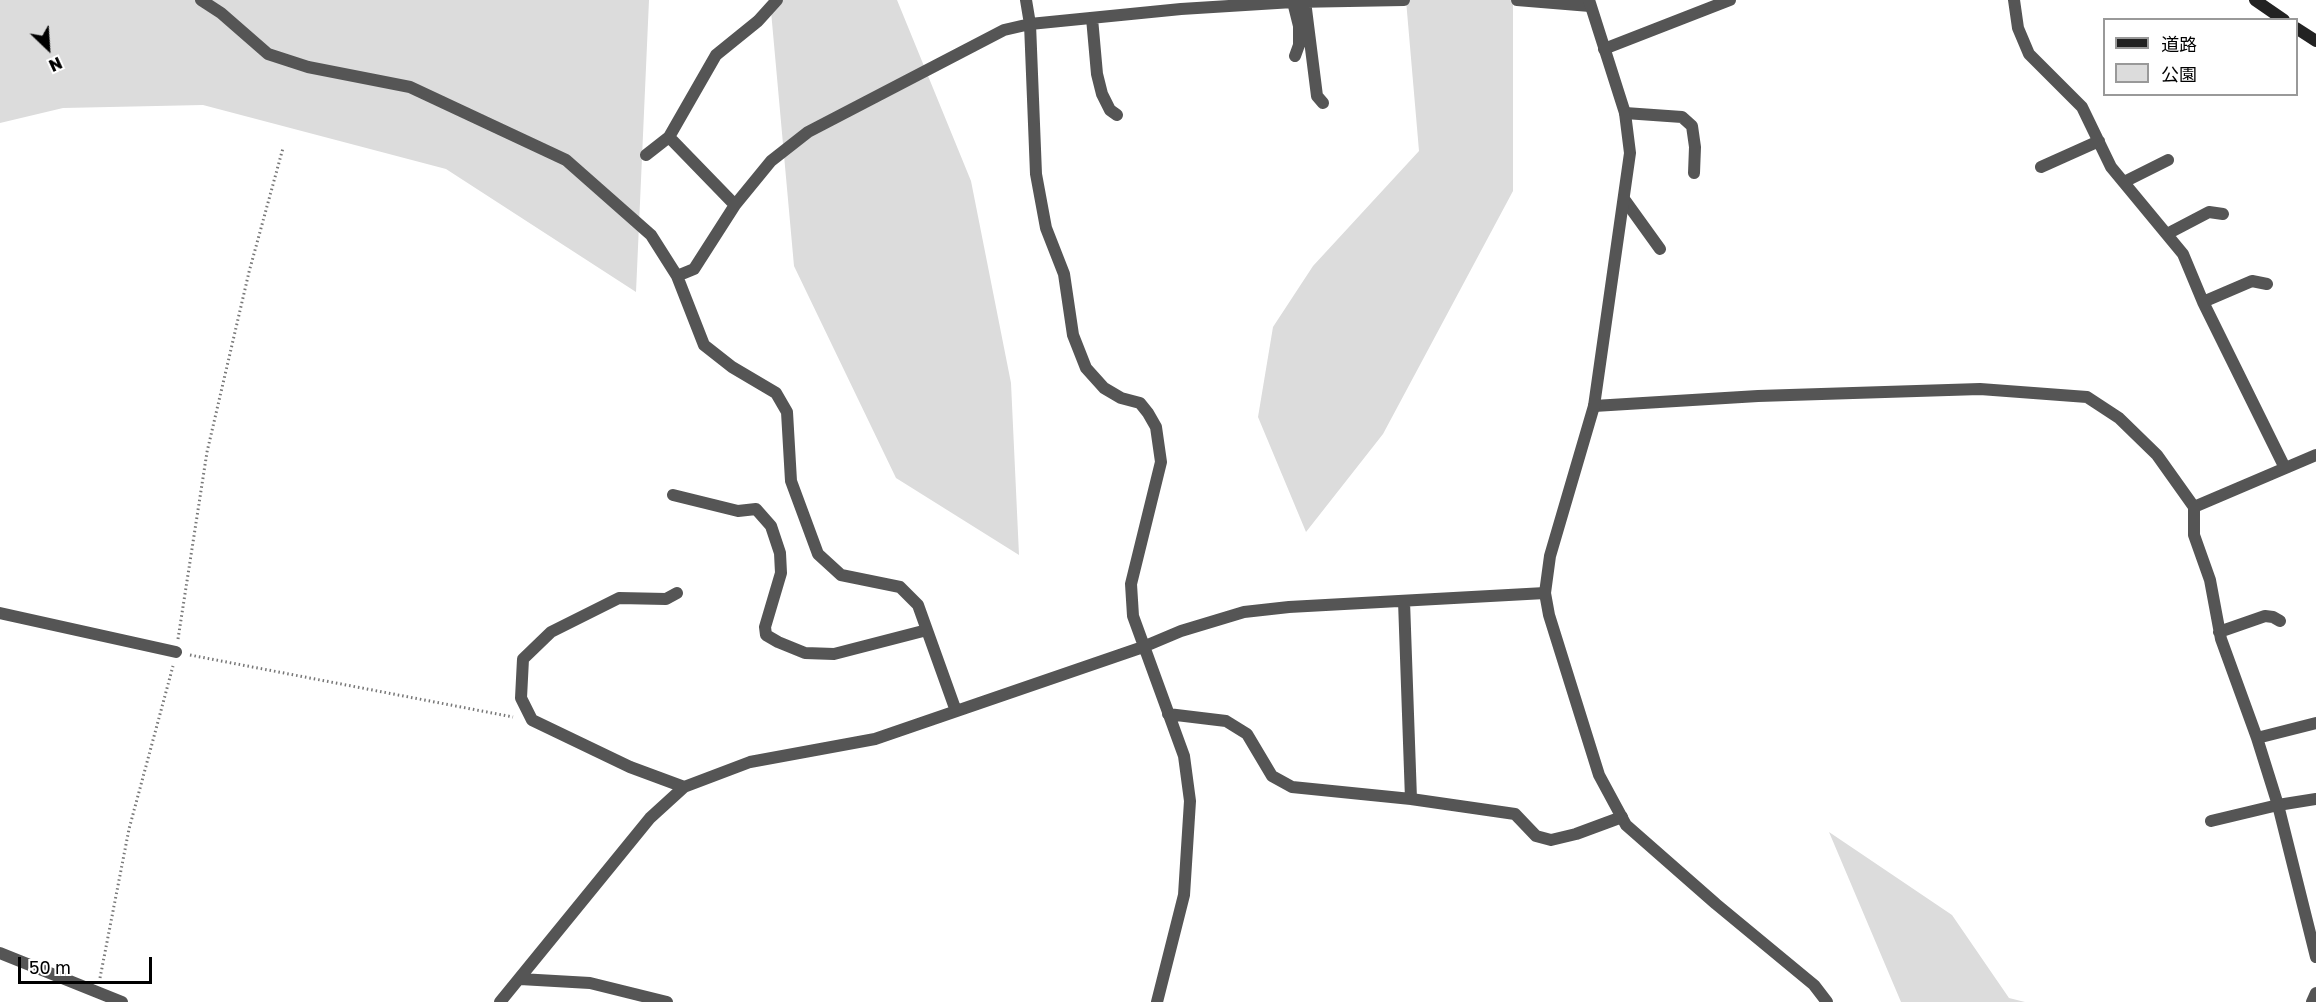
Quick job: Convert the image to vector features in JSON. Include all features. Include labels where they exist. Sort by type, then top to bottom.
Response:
[{"type":"main road","points":[[2256,0],[2281,18]]},
{"type":"main road","points":[[2298,29],[2316,41]]},
{"type":"street","points":[[201,0],[221,13],[268,54],[308,67],[410,87],[567,160],[651,235],[677,276],[704,345],[732,367],[776,393],[787,412],[791,481],[818,554],[841,575],[900,587],[918,605],[956,711]]},
{"type":"street","points":[[646,155],[669,136],[716,55],[758,21],[777,0]]},
{"type":"street","points":[[1026,0],[1036,174],[1046,228],[1064,274],[1073,335],[1086,368],[1104,388],[1121,398],[1140,402],[1156,427],[1161,462],[1131,584],[1133,616],[1184,756],[1190,801],[1185,895],[1158,1002]]},
{"type":"street","points":[[677,276],[694,269],[735,205],[771,161],[808,132],[1004,30],[1029,24],[1092,18],[1181,4],[1404,0]]},
{"type":"street","points":[[1517,0],[1589,3],[1625,113],[1630,153],[1594,406],[1550,556],[1545,593],[1549,615],[1599,775],[1626,825],[1814,985],[1827,1002]]},
{"type":"street","points":[[1604,49],[1730,0]]},
{"type":"street","points":[[2014,0],[2018,28],[2029,54],[2082,107],[2111,167],[2183,254],[2203,302],[2285,468]]},
{"type":"street","points":[[1295,56],[1299,45],[1299,1]]},
{"type":"street","points":[[1299,1],[1317,96],[1323,103]]},
{"type":"street","points":[[1092,18],[1097,74],[1102,94],[1110,110],[1117,115]]},
{"type":"street","points":[[1625,113],[1682,117],[1692,126],[1695,147],[1694,173]]},
{"type":"street","points":[[669,136],[735,205]]},
{"type":"street","points":[[2041,167],[2098,141]]},
{"type":"street","points":[[2124,182],[2168,160]]},
{"type":"street","points":[[1624,199],[1660,249]]},
{"type":"street","points":[[2167,234],[2209,212],[2223,214]]},
{"type":"street","points":[[2203,302],[2252,280],[2267,284]]},
{"type":"street","points":[[1594,406],[1758,396],[1980,389],[2086,396],[2119,418],[2157,455],[2194,507],[2194,535],[2210,580],[2219,632],[2278,805],[2316,957]]},
{"type":"street","points":[[2194,507],[2316,455]]},
{"type":"street","points":[[673,495],[738,511],[756,509],[771,526],[780,553],[781,573],[765,627],[766,635],[778,642],[805,653],[834,654],[927,630]]},
{"type":"street","points":[[677,593],[666,599],[619,598],[551,632],[523,658],[520,698],[532,720],[630,767],[684,787]]},
{"type":"street","points":[[500,1002],[650,818],[684,787],[750,762],[875,739],[1180,631],[1244,612],[1545,593]]},
{"type":"street","points":[[1404,601],[1411,799]]},
{"type":"street","points":[[0,613],[176,652]]},
{"type":"street","points":[[2219,632],[2265,616],[2272,616],[2280,621]]},
{"type":"street","points":[[1168,714],[1226,721],[1247,734],[1272,776],[1292,787],[1411,799],[1515,814],[1536,836],[1551,840],[1576,834],[1622,817]]},
{"type":"street","points":[[2257,738],[2316,723]]},
{"type":"street","points":[[2211,821],[2278,805],[2316,799]]},
{"type":"street","points":[[0,953],[98,990],[122,1002]]},
{"type":"street","points":[[520,979],[590,983],[667,1002]]},
{"type":"street","points":[[2312,1002],[2316,993]]},
{"type":"path","points":[[98,990],[129,829],[176,652],[207,452],[249,272],[283,148]]},
{"type":"path","points":[[176,652],[532,720]]},
{"type":"green space","points":[[0,0],[649,0],[636,292],[446,169],[203,105],[63,108],[0,123]]},
{"type":"green space","points":[[770,0],[897,0],[971,181],[1011,383],[1019,555],[896,478],[794,266]]},
{"type":"green space","points":[[1406,0],[1513,0],[1513,191],[1383,434],[1306,532],[1258,417],[1273,327],[1313,266],[1419,151]]},
{"type":"green space","points":[[1829,832],[1952,915],[2009,998],[2025,1002],[1901,1002]]}]
